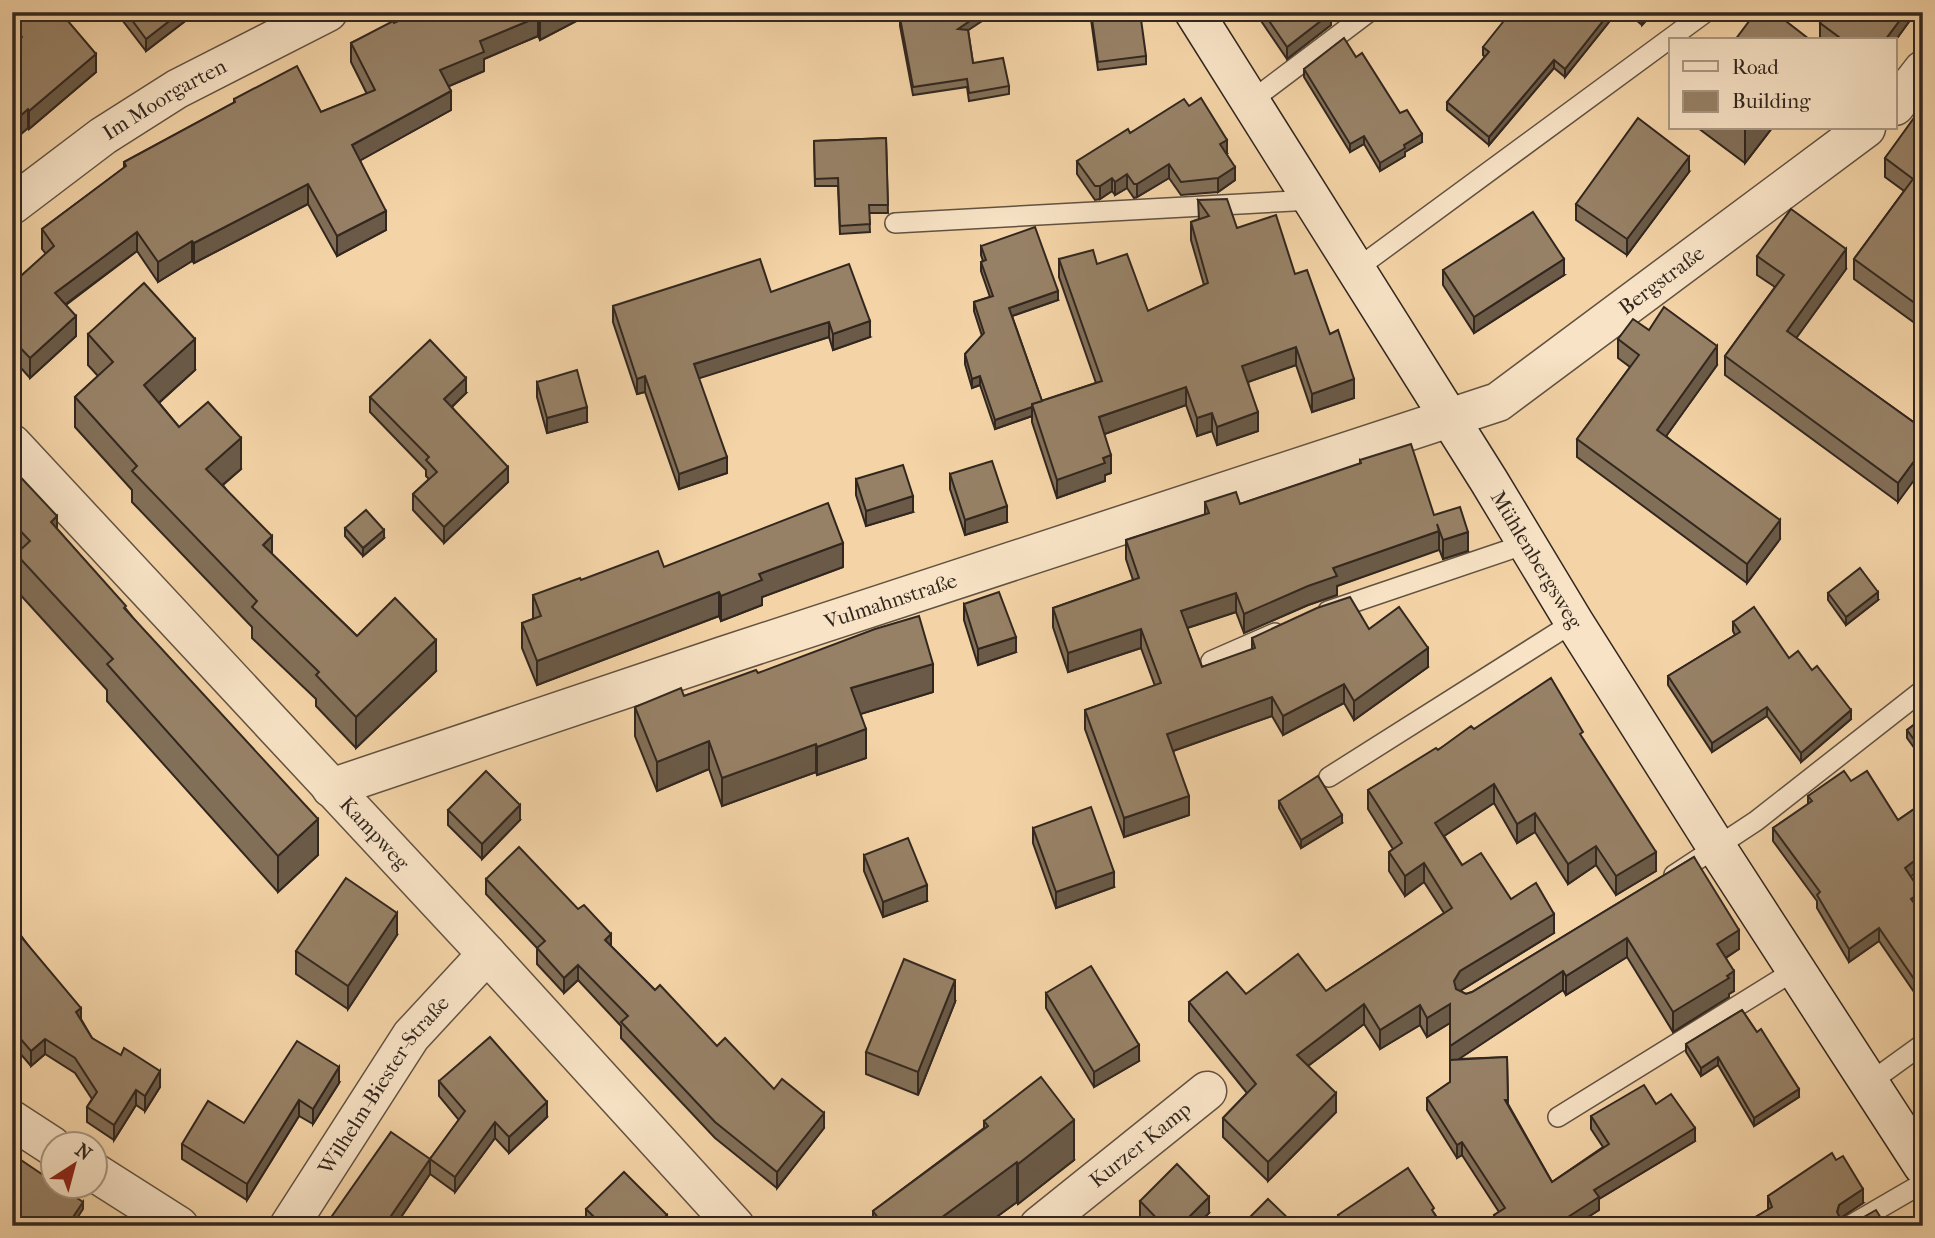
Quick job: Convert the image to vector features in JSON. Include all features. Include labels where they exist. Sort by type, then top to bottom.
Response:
[{"type":"street","name":"Im Moorgarten","points":[[12,205],[103,136],[177,89],[328,12]]},
{"type":"street","name":"Mühlenbergsweg","points":[[1194,12],[1450,418],[1573,621],[1923,1166]]},
{"type":"street","points":[[1896,105],[1923,71]]},
{"type":"street","name":"Bergstraße","points":[[1450,418],[1498,402],[1863,130]]},
{"type":"street","name":"Vulmahnstraße","points":[[331,788],[723,656],[1450,418]]},
{"type":"street","name":"Kampweg","points":[[12,444],[488,954],[734,1226]]},
{"type":"street","name":"Wilhelm-Biester-Straße","points":[[289,1226],[411,1036],[488,954]]},
{"type":"street","name":"Kurzer Kamp","points":[[1039,1226],[1207,1091]]},
{"type":"street","points":[[12,1120],[38,1137]]},
{"type":"street","points":[[108,1181],[179,1226]]},
{"type":"lane","points":[[1251,101],[1370,12]]},
{"type":"lane","points":[[1671,38],[1706,12]]},
{"type":"lane","points":[[1355,270],[1669,39]]},
{"type":"lane","points":[[895,223],[1312,200]]},
{"type":"lane","points":[[1313,615],[1526,544]]},
{"type":"lane","points":[[1329,776],[1573,621]]},
{"type":"lane","points":[[1211,661],[1291,626]]},
{"type":"lane","points":[[1657,885],[1756,821],[1923,690]]},
{"type":"lane","points":[[1558,1117],[1797,969]]},
{"type":"lane","points":[[1869,1083],[1923,1044]]},
{"type":"lane","points":[[1849,1226],[1923,1183]]},
{"type":"building","points":[[12,12],[61,12],[96,54],[12,123],[12,47],[22,37],[12,25]]},
{"type":"building","points":[[126,12],[181,12],[146,39]]},
{"type":"building","points":[[419,12],[556,12],[480,41],[484,52],[440,70],[451,91],[352,145],[386,211],[337,236],[308,184],[194,243],[192,241],[158,262],[137,232],[55,293],[76,316],[30,358],[12,339],[12,284],[54,246],[42,229],[126,166],[124,162],[297,66],[321,112],[375,90],[351,43],[393,21],[394,23]]},
{"type":"building","points":[[950,12],[983,12],[958,29],[968,30],[973,63],[1003,58],[1009,86],[969,93],[967,79],[913,87],[900,18]]},
{"type":"building","points":[[1091,12],[1140,12],[1146,56],[1098,62]]},
{"type":"building","points":[[1263,12],[1331,12],[1331,13],[1287,47]]},
{"type":"building","points":[[1511,12],[1610,12],[1565,69],[1554,60],[1489,137],[1447,102],[1489,52],[1483,47]]},
{"type":"building","points":[[1636,12],[1647,12],[1642,18]]},
{"type":"building","points":[[1756,12],[1774,12],[1808,38],[1736,38]]},
{"type":"building","points":[[1828,12],[1906,12],[1886,38],[1840,38],[1820,23]]},
{"type":"building","points":[[1344,38],[1356,57],[1362,53],[1400,113],[1407,110],[1422,134],[1380,163],[1364,136],[1350,144],[1304,69]]},
{"type":"building","points":[[1201,98],[1227,140],[1220,144],[1235,167],[1218,178],[1181,182],[1169,164],[1137,184],[1134,184],[1127,174],[1115,182],[1112,178],[1100,186],[1095,186],[1077,161],[1128,129],[1130,133],[1184,99],[1189,106]]},
{"type":"building","points":[[1919,111],[1923,114],[1923,224],[1915,234],[1923,240],[1923,309],[1854,259],[1913,179],[1885,158]]},
{"type":"building","points":[[1638,118],[1689,157],[1627,239],[1576,204]]},
{"type":"building","points":[[886,138],[888,205],[869,205],[870,224],[840,226],[838,178],[815,179],[814,141]]},
{"type":"building","points":[[1227,199],[1237,228],[1276,215],[1295,274],[1307,270],[1330,334],[1338,330],[1354,379],[1312,394],[1296,347],[1242,366],[1258,412],[1217,427],[1212,413],[1197,418],[1186,387],[1099,417],[1111,455],[1103,458],[1105,463],[1057,480],[1032,404],[1102,381],[1059,259],[1093,250],[1097,264],[1127,254],[1148,311],[1208,283],[1191,222],[1209,216],[1198,200]]},
{"type":"building","points":[[1791,209],[1846,249],[1787,331],[1923,429],[1923,449],[1898,483],[1725,356],[1784,275],[1757,256]]},
{"type":"building","points":[[1533,212],[1564,259],[1474,317],[1443,270]]},
{"type":"building","points":[[1035,227],[1058,291],[1009,308],[1042,401],[995,420],[980,376],[972,379],[965,354],[984,333],[974,302],[993,296],[981,262],[986,260],[981,246]]},
{"type":"building","points":[[760,259],[771,292],[849,264],[870,321],[833,334],[829,322],[694,364],[727,457],[679,474],[645,376],[637,379],[613,306]]},
{"type":"building","points":[[144,283],[195,339],[144,385],[179,427],[208,402],[241,438],[206,469],[272,536],[263,545],[357,636],[395,598],[436,640],[356,717],[316,675],[319,672],[252,607],[257,601],[132,471],[137,466],[75,397],[113,362],[88,334]]},
{"type":"building","points":[[1664,307],[1717,346],[1657,430],[1780,520],[1747,564],[1577,439],[1639,355],[1618,339],[1633,319],[1649,330]]},
{"type":"building","points":[[430,340],[466,378],[444,399],[508,467],[444,527],[413,494],[437,472],[426,460],[429,457],[370,397]]},
{"type":"building","points":[[577,370],[587,407],[547,418],[537,382]]},
{"type":"building","points":[[1411,444],[1434,515],[1460,507],[1468,532],[1443,540],[1437,524],[1439,531],[1333,568],[1337,576],[1244,614],[1236,593],[1181,611],[1202,667],[1255,648],[1252,638],[1317,608],[1350,597],[1369,629],[1399,607],[1428,648],[1354,701],[1344,684],[1283,716],[1272,697],[1167,734],[1189,796],[1124,818],[1085,710],[1161,683],[1141,629],[1068,653],[1053,608],[1139,578],[1126,540],[1209,513],[1205,502],[1236,492],[1240,504]]},
{"type":"building","points":[[992,461],[1007,506],[965,520],[950,474]]},
{"type":"building","points":[[903,465],[913,496],[866,511],[856,479]]},
{"type":"building","points":[[12,468],[57,516],[51,522],[126,606],[124,608],[318,819],[278,856],[107,664],[113,659],[16,554],[30,541],[12,522]]},
{"type":"building","points":[[828,503],[843,543],[759,574],[762,580],[721,596],[719,592],[537,661],[522,623],[541,616],[533,595],[658,551],[664,567]]},
{"type":"building","points":[[366,510],[384,530],[363,548],[345,528]]},
{"type":"building","points":[[1860,568],[1878,592],[1846,617],[1828,593]]},
{"type":"building","points":[[999,592],[1016,637],[978,649],[964,604]]},
{"type":"building","points":[[1754,607],[1789,658],[1798,651],[1812,670],[1817,666],[1851,710],[1801,753],[1767,707],[1712,743],[1668,676],[1740,632],[1733,622]]},
{"type":"building","points":[[919,616],[933,664],[851,688],[866,729],[722,778],[709,741],[657,762],[635,707],[681,688],[684,696],[756,670],[758,673],[875,629]]},
{"type":"building","points":[[1551,678],[1583,732],[1580,734],[1656,852],[1616,876],[1596,846],[1568,864],[1535,813],[1517,824],[1494,784],[1435,823],[1462,865],[1481,853],[1511,899],[1536,883],[1554,914],[1460,971],[1454,981],[1456,989],[1466,994],[1472,992],[1694,857],[1739,930],[1717,944],[1734,971],[1727,976],[1729,978],[1673,1012],[1627,938],[1566,976],[1563,971],[1450,1046],[1450,1004],[1427,1018],[1420,1005],[1380,1030],[1364,1004],[1297,1055],[1336,1093],[1268,1162],[1223,1118],[1256,1084],[1189,1002],[1227,972],[1246,994],[1298,954],[1326,991],[1452,908],[1424,863],[1405,876],[1389,852],[1402,843],[1368,790],[1436,748],[1438,750],[1471,726],[1474,729]]},
{"type":"building","points":[[1923,718],[1923,752],[1907,730]]},
{"type":"building","points":[[486,771],[520,805],[482,844],[448,810]]},
{"type":"building","points":[[1844,771],[1851,781],[1867,771],[1898,820],[1923,803],[1923,854],[1905,868],[1921,892],[1911,899],[1923,915],[1923,992],[1879,928],[1849,949],[1817,895],[1820,892],[1773,828],[1812,801],[1808,796]]},
{"type":"building","points":[[1318,776],[1342,815],[1301,840],[1279,801]]},
{"type":"building","points":[[1091,807],[1114,872],[1056,892],[1033,828]]},
{"type":"building","points":[[908,838],[927,885],[883,902],[864,855]]},
{"type":"building","points":[[519,847],[578,909],[584,905],[611,934],[605,940],[655,990],[660,985],[717,1046],[725,1038],[774,1089],[782,1079],[824,1113],[777,1172],[715,1122],[621,1022],[628,1016],[578,965],[564,978],[537,948],[545,941],[486,879]]},
{"type":"building","points":[[346,878],[397,913],[348,986],[296,951]]},
{"type":"building","points":[[12,923],[81,1008],[76,1012],[92,1038],[121,1055],[124,1048],[160,1071],[145,1096],[136,1090],[114,1125],[87,1107],[97,1092],[75,1058],[45,1039],[31,1051],[12,1029]]},
{"type":"building","points":[[904,959],[955,980],[918,1072],[866,1052]]},
{"type":"building","points":[[1091,966],[1139,1045],[1094,1072],[1046,993]]},
{"type":"building","points":[[1742,1010],[1757,1032],[1761,1029],[1799,1089],[1754,1118],[1718,1057],[1701,1068],[1686,1044]]},
{"type":"building","points":[[490,1037],[547,1102],[509,1137],[495,1122],[455,1177],[430,1159],[465,1111],[439,1081]]},
{"type":"building","points":[[297,1041],[339,1067],[313,1109],[299,1100],[247,1184],[182,1144],[208,1101],[244,1123]]},
{"type":"building","points":[[1507,1057],[1508,1100],[1505,1100],[1552,1182],[1609,1144],[1591,1116],[1644,1085],[1656,1104],[1671,1094],[1695,1128],[1594,1190],[1599,1197],[1554,1226],[1501,1226],[1494,1215],[1505,1208],[1462,1142],[1457,1145],[1427,1098],[1450,1082],[1450,1060]]},
{"type":"building","points":[[1041,1077],[1074,1120],[1018,1164],[1017,1162],[930,1226],[884,1226],[873,1211],[988,1126],[984,1121]]},
{"type":"building","points":[[391,1132],[430,1159],[384,1226],[325,1226]]},
{"type":"building","points":[[1832,1153],[1836,1160],[1843,1156],[1863,1189],[1839,1205],[1837,1212],[1842,1222],[1855,1222],[1876,1210],[1884,1223],[1888,1221],[1891,1226],[1817,1226],[1815,1222],[1810,1226],[1757,1226],[1752,1219],[1772,1207],[1768,1196]]},
{"type":"building","points":[[15,1156],[38,1172],[38,1200],[83,1202],[67,1226],[12,1224],[12,1160]]},
{"type":"building","points":[[1177,1164],[1209,1197],[1180,1226],[1164,1226],[1140,1201]]},
{"type":"building","points":[[1408,1168],[1434,1208],[1432,1210],[1442,1226],[1345,1226],[1338,1215]]},
{"type":"building","points":[[624,1172],[667,1215],[655,1226],[603,1226],[586,1209]]},
{"type":"building","points":[[1268,1199],[1296,1226],[1241,1226]]},
{"type":"building","points":[[1919,1217],[1923,1226],[1906,1226]]}]
